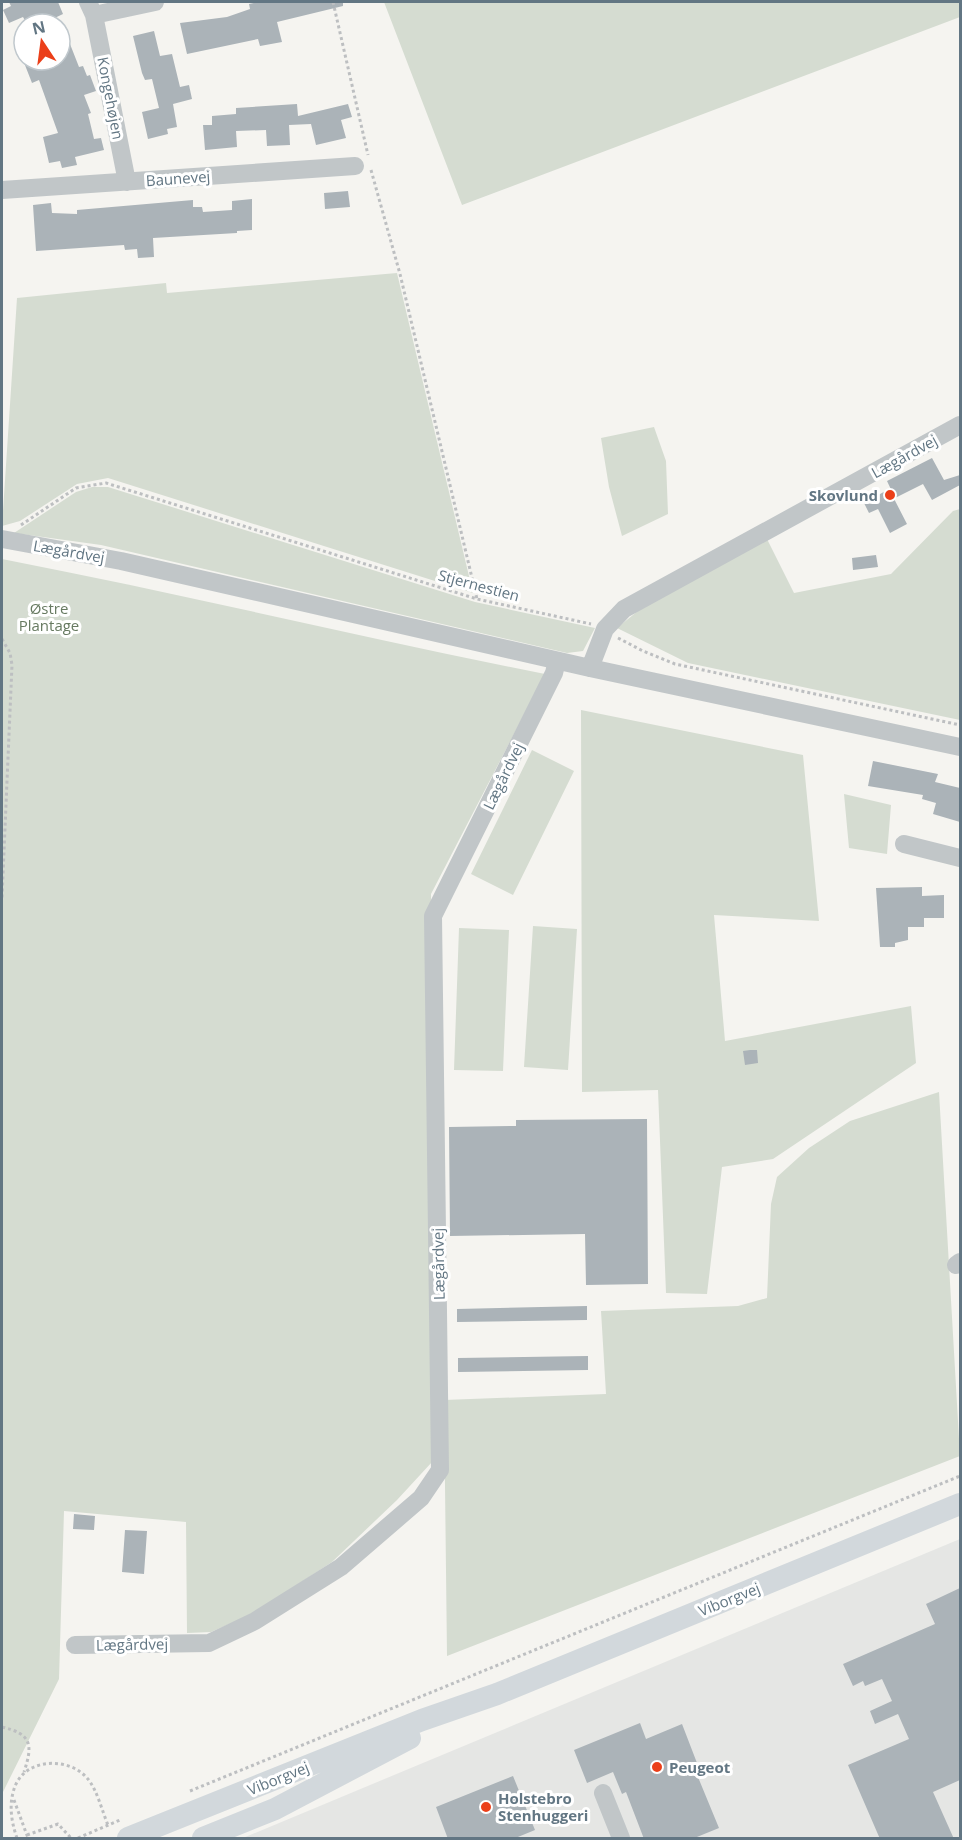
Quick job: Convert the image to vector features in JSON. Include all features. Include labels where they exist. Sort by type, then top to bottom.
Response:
[{"type":"main road","name":"Viborgvej","points":[[128,1839],[422,1720],[496,1694],[960,1504]]},
{"type":"main road","name":"Viborgvej","points":[[203,1839],[275,1809],[496,1694]]},
{"type":"main road","points":[[167,1839],[207,1822],[269,1781]]},
{"type":"street","name":"Kongehøjen","points":[[127,182],[91,8],[155,2]]},
{"type":"street","name":"Baunevej","points":[[2,190],[355,166]]},
{"type":"street","name":"Lægårdvej","points":[[590,669],[605,629],[624,609],[960,425]]},
{"type":"street","name":"Lægårdvej","points":[[8,533],[590,669],[960,747]]},
{"type":"street","name":"Lægårdvej","points":[[75,1645],[209,1643],[237,1630],[341,1567],[421,1498],[440,1470],[433,916],[554,673],[557,661]]},
{"type":"street","points":[[904,844],[960,858]]},
{"type":"street","points":[[603,1793],[621,1839]]},
{"type":"path","points":[[333,2],[477,599]]},
{"type":"path","name":"Stjernestien","points":[[8,533],[28,522],[76,488],[106,483],[477,599],[605,629],[643,651],[675,664],[960,725]]},
{"type":"path","points":[[2,639],[10,653],[12,665],[2,898]]},
{"type":"path","points":[[185,1793],[960,1476]]},
{"type":"path","points":[[2,1727],[19,1731],[26,1738],[31,1751],[23,1774],[16,1785],[14,1796],[11,1823],[17,1839]]},
{"type":"path","points":[[23,1774],[43,1765],[62,1762],[76,1767],[89,1780],[108,1824]]},
{"type":"path","points":[[14,1796],[14,1807],[27,1837],[58,1824],[71,1839]]},
{"type":"path","points":[[78,1839],[130,1815]]},
{"type":"shaded area","points":[[960,1539],[960,1838],[243,1838]]},
{"type":"green space","points":[[384,2],[960,2],[960,17],[462,205]]},
{"type":"green space","points":[[397,273],[473,593],[108,478],[77,484],[20,521],[2,526],[17,298],[166,283],[167,293]]},
{"type":"green space","points":[[654,427],[666,461],[668,514],[622,536],[609,487],[601,438]]},
{"type":"green space","points":[[92,487],[108,487],[475,602],[595,628],[583,651],[567,653],[101,545],[14,533],[76,492]]},
{"type":"green space","points":[[960,509],[960,720],[688,663],[617,628],[639,610],[767,539],[794,593],[891,574],[953,511]]},
{"type":"green space","name":"Østre Plantage","points":[[2,559],[545,674],[431,894],[432,1462],[397,1500],[332,1562],[252,1614],[211,1632],[187,1633],[186,1522],[64,1511],[59,1679],[2,1794]]},
{"type":"green space","points":[[581,710],[803,755],[819,921],[714,915],[725,1041],[911,1006],[916,1063],[773,1159],[722,1167],[707,1294],[666,1293],[658,1090],[582,1092]]},
{"type":"green space","points":[[532,750],[574,771],[513,895],[471,874]]},
{"type":"green space","points":[[844,794],[891,805],[887,854],[849,848]]},
{"type":"green space","points":[[533,926],[577,929],[568,1070],[524,1067]]},
{"type":"green space","points":[[459,928],[509,930],[503,1071],[454,1070]]},
{"type":"green space","points":[[939,1092],[960,1456],[447,1656],[444,1400],[606,1394],[601,1311],[738,1306],[767,1298],[771,1204],[777,1177],[809,1148],[850,1121]]},
{"type":"building","points":[[9,2],[58,2],[62,12],[12,12],[12,22],[9,23],[3,10],[11,6]]},
{"type":"building","points":[[343,2],[343,6],[277,22],[282,42],[260,46],[258,39],[187,54],[180,23],[227,17],[250,9],[249,4]]},
{"type":"building","points":[[154,31],[160,56],[172,54],[180,87],[189,85],[192,99],[173,104],[177,127],[167,129],[168,134],[148,139],[142,112],[159,108],[152,79],[145,80],[142,73],[133,36]]},
{"type":"building","points":[[72,49],[79,67],[83,66],[87,76],[90,75],[96,91],[84,95],[91,113],[88,114],[94,139],[101,138],[104,150],[75,157],[77,165],[62,168],[60,161],[49,163],[43,137],[58,133],[39,80],[32,83],[28,72],[72,72]]},
{"type":"building","points":[[297,104],[298,116],[348,104],[352,117],[341,120],[346,138],[316,145],[311,124],[289,125],[290,145],[267,146],[266,130],[236,131],[237,147],[205,150],[203,125],[212,125],[212,116],[236,114],[236,108]]},
{"type":"building","points":[[348,191],[350,207],[325,209],[324,193]]},
{"type":"building","points":[[252,199],[252,230],[153,238],[154,257],[138,258],[137,249],[125,250],[124,245],[36,251],[33,205],[51,203],[52,213],[77,214],[77,210],[193,200],[193,207],[202,207],[203,212],[232,210],[232,201]]},
{"type":"building","name":"Skovlund","points":[[932,458],[944,480],[960,475],[960,485],[932,500],[923,484],[895,498],[887,481]]},
{"type":"building","points":[[889,489],[907,524],[890,533],[878,509],[869,513],[864,503]]},
{"type":"building","points":[[876,555],[878,567],[853,570],[852,558]]},
{"type":"building","points":[[873,761],[938,774],[935,782],[960,788],[960,822],[933,814],[936,803],[922,799],[923,795],[868,786]]},
{"type":"building","points":[[922,887],[922,896],[944,895],[944,918],[924,918],[924,927],[908,927],[908,940],[895,943],[895,947],[880,947],[876,888]]},
{"type":"building","points":[[757,1050],[758,1063],[745,1065],[743,1051]]},
{"type":"building","points":[[647,1119],[648,1284],[586,1285],[585,1234],[450,1236],[449,1127],[516,1126],[516,1120]]},
{"type":"building","points":[[587,1306],[587,1320],[457,1322],[457,1309]]},
{"type":"building","points":[[588,1356],[588,1370],[458,1372],[458,1358]]},
{"type":"building","points":[[74,1514],[95,1516],[94,1530],[73,1529]]},
{"type":"building","points":[[125,1530],[147,1531],[144,1574],[122,1572]]},
{"type":"building","points":[[960,1588],[960,1780],[933,1792],[954,1839],[880,1839],[848,1765],[909,1739],[898,1714],[875,1724],[870,1711],[892,1701],[882,1679],[865,1686],[863,1681],[853,1686],[843,1664],[935,1624],[926,1604]]},
{"type":"building","points":[[640,1723],[646,1739],[682,1724],[697,1763],[693,1765],[719,1828],[692,1839],[644,1839],[626,1792],[622,1794],[613,1772],[587,1783],[574,1750]]},
{"type":"building","points":[[513,1776],[535,1830],[513,1839],[448,1839],[436,1807]]},
{"type":"place","name":"Skovlund","points":[[890,495]]},
{"type":"place","name":"Peugeot","points":[[657,1767]]},
{"type":"place","name":"Holstebro Stenhuggeri","points":[[486,1807]]}]
